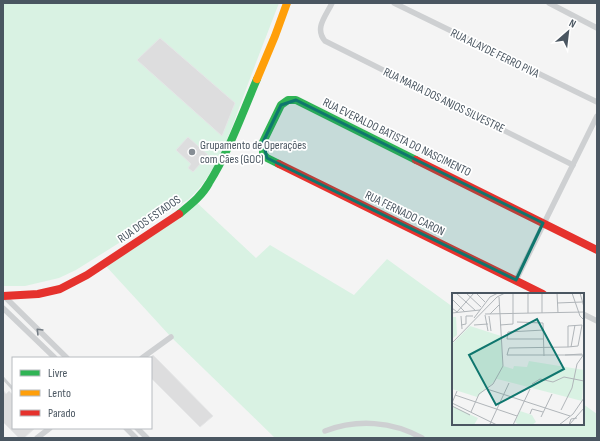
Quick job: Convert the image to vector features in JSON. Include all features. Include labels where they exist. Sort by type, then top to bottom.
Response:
[{"type":"street","name":"RUA DOS ESTADOS","points":[[4,296],[38,294],[60,289],[87,275],[176,217],[195,201],[209,184],[225,153],[275,36],[287,3]]},
{"type":"street","name":"RUA MARIA DOS ANJOS SILVESTRE","points":[[332,3],[320,28],[321,36],[325,41],[573,164]]},
{"type":"street","name":"RUA ALAYDE FERRO PIVA","points":[[394,3],[597,102]]},
{"type":"street","points":[[549,3],[597,28]]},
{"type":"street","name":"RUA EVERALDO BATISTA DO NASCIMENTO","points":[[262,147],[281,105],[288,100],[296,100],[597,250]]},
{"type":"street","points":[[516,280],[597,116]]},
{"type":"street","name":"RUA FERNADO CARON","points":[[262,147],[263,154],[267,158],[541,293]]},
{"type":"street","points":[[4,296],[66,357]]},
{"type":"street","points":[[3,308],[54,357]]},
{"type":"street","points":[[584,314],[597,321]]},
{"type":"street","points":[[143,357],[170,337]]},
{"type":"street","points":[[325,430],[350,423],[376,423],[398,427],[412,432],[422,438]]},
{"type":"street","points":[[37,438],[49,429]]},
{"type":"street","points":[[127,429],[136,438]]},
{"type":"street","points":[[138,429],[147,438]]},
{"type":"lane","points":[[3,378],[12,388]]},
{"type":"highlighted area","points":[[296,100],[543,223],[516,280],[267,158],[263,142],[281,105]]},
{"type":"green space","points":[[3,3],[279,3],[223,149],[208,176],[199,188],[189,199],[76,270],[59,278],[25,286],[3,286]]},
{"type":"green space","points":[[194,200],[256,258],[270,245],[354,295],[387,259],[452,306],[452,425],[584,425],[584,405],[597,414],[597,438],[275,438],[171,337],[104,264]]},
{"type":"building","points":[[160,38],[235,103],[222,136],[137,60]]},
{"type":"building","name":"Grupamento de Operações com Cães (GOC)","points":[[188,137],[208,155],[193,172],[188,168],[191,164],[176,150]]},
{"type":"building","points":[[153,355],[213,416],[200,427],[152,379],[151,357]]},
{"type":"building","points":[[3,390],[6,394],[9,391],[12,394],[12,429],[34,429],[24,438],[19,438],[3,422]]},
{"type":"traffic: fast","points":[[179,214],[203,192],[216,171],[235,132],[257,79]]},
{"type":"traffic: fast","points":[[279,164],[267,158],[263,154],[263,142],[281,105],[288,100],[296,100],[416,160]]},
{"type":"traffic: slow","points":[[257,79],[287,3]]},
{"type":"traffic: jam","points":[[416,160],[597,250]]},
{"type":"traffic: jam","points":[[279,164],[541,293]]},
{"type":"traffic: jam","points":[[3,296],[38,294],[60,289],[87,275],[179,214]]},
{"type":"place","name":"Grupamento de Operações com Cães (GOC)","points":[[192,152]]}]
